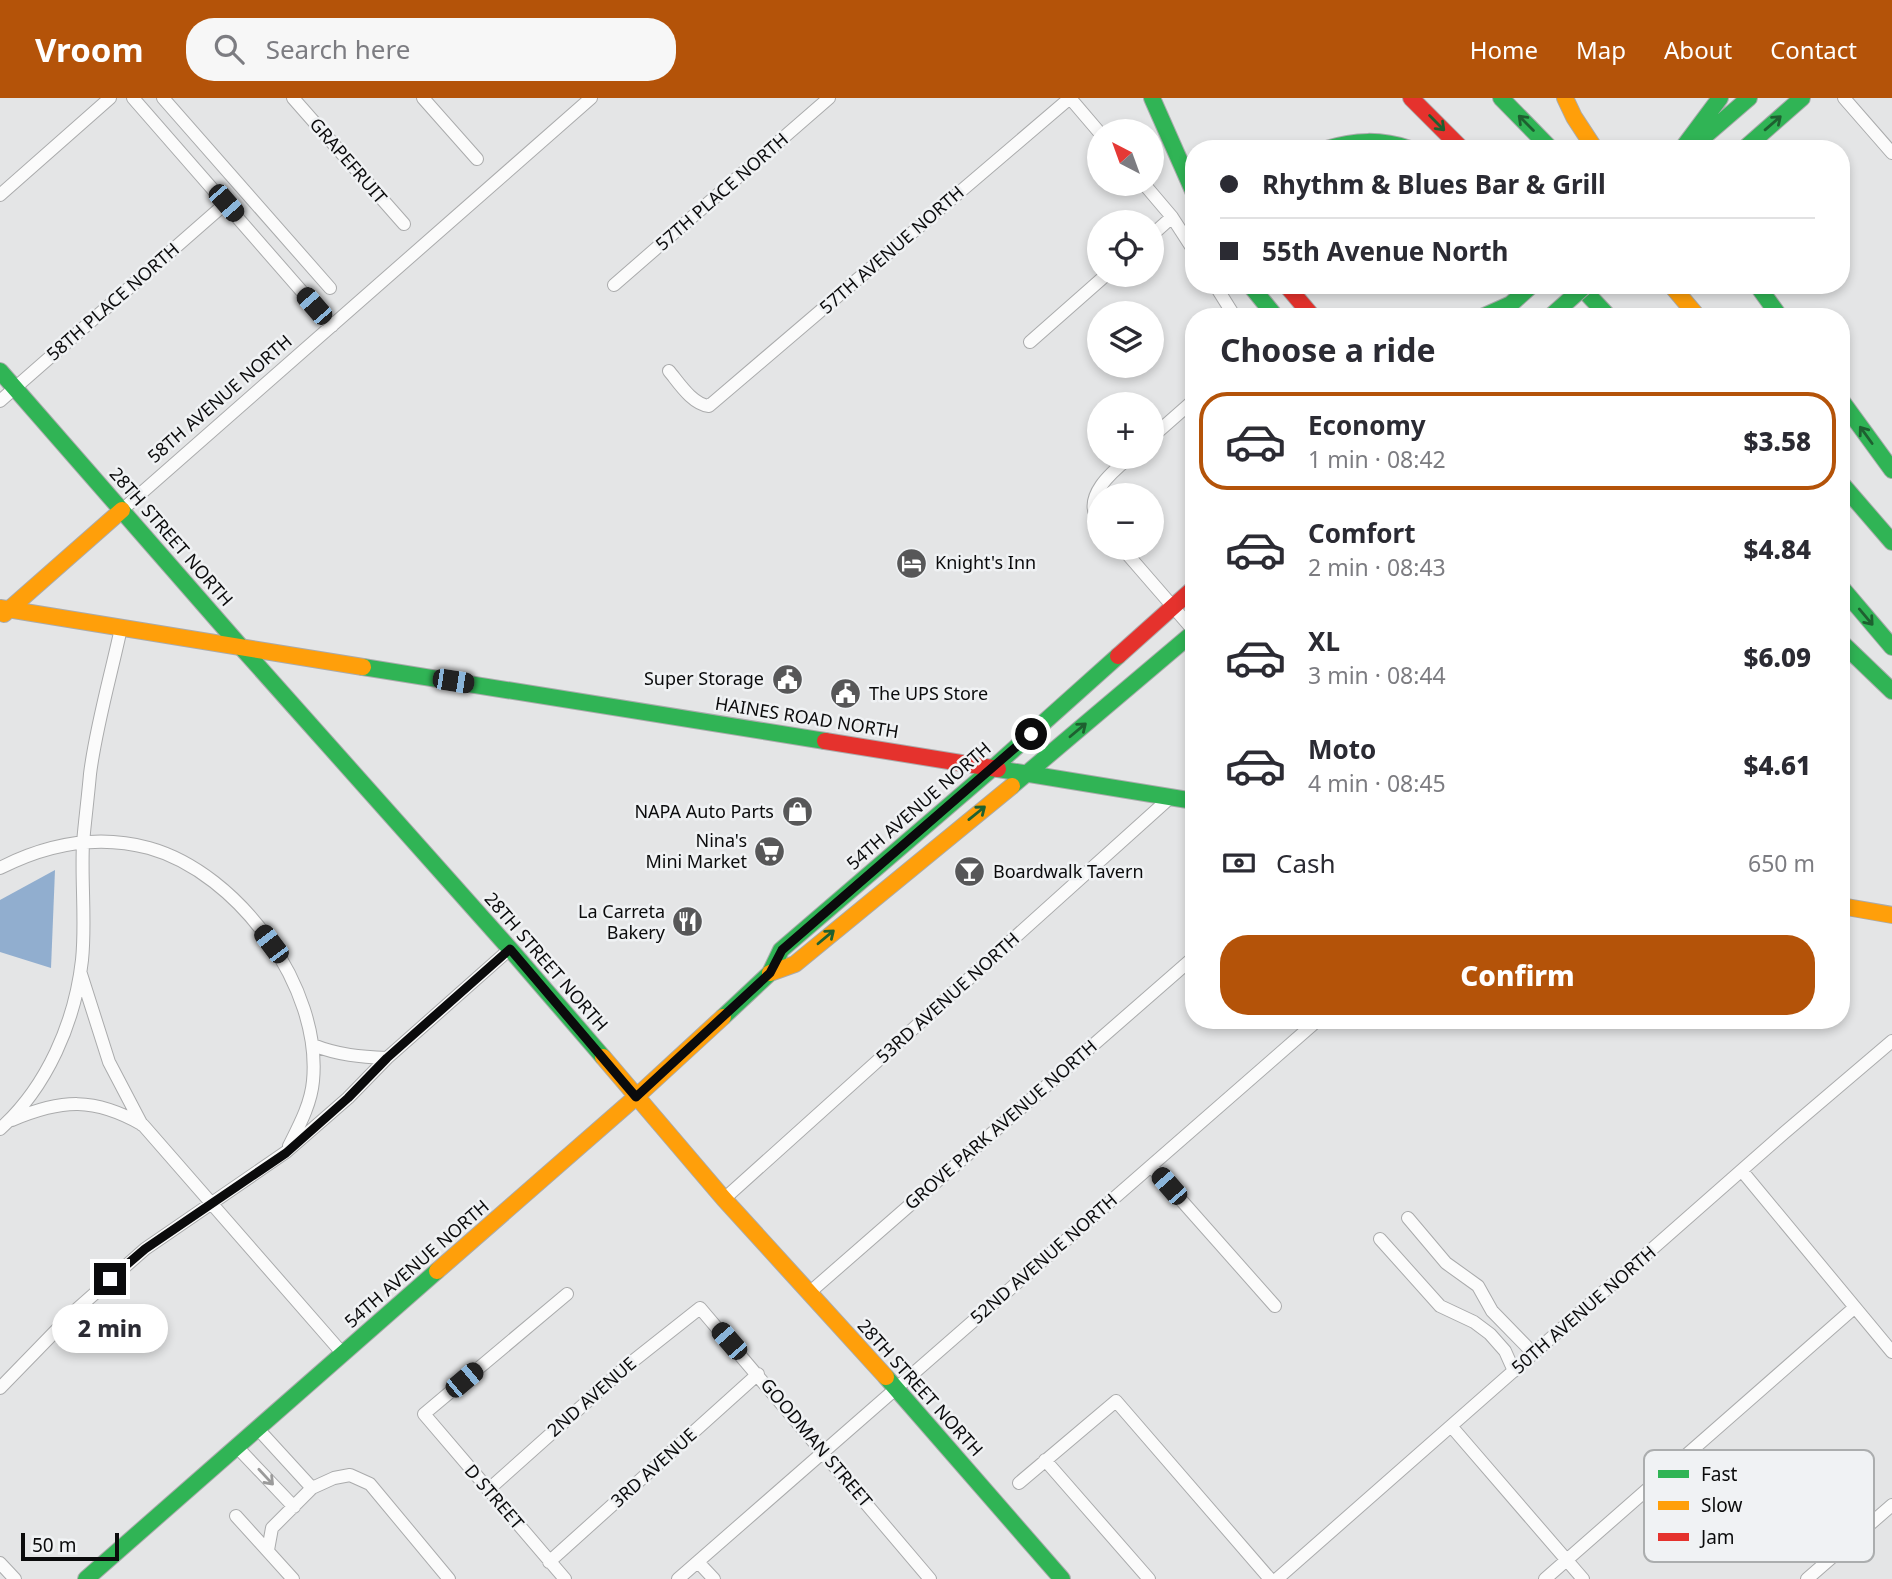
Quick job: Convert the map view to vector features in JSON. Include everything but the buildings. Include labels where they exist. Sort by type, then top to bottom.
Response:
[{"type":"main road","points":[[1152,98],[1185,173]]},
{"type":"main road","points":[[1411,98],[1453,140]]},
{"type":"main road","points":[[1501,98],[1542,140]]},
{"type":"main road","points":[[1565,98],[1589,140]]},
{"type":"main road","points":[[1689,140],[1720,98]]},
{"type":"main road","points":[[1700,140],[1749,98]]},
{"type":"main road","points":[[1754,140],[1802,98]]},
{"type":"main road","points":[[1257,294],[1269,308]]},
{"type":"main road","points":[[1506,308],[1522,294]]},
{"type":"main road","points":[[1560,308],[1576,294]]},
{"type":"main road","points":[[1588,294],[1602,308]]},
{"type":"main road","points":[[1593,294],[1604,308]]},
{"type":"main road","points":[[1679,294],[1690,308]]},
{"type":"main road","points":[[1502,308],[1511,304]]},
{"type":"main road","name":"28TH STREET NORTH","points":[[0,371],[510,949],[724,1199],[896,1388],[1062,1579]]},
{"type":"main road","points":[[1850,412],[1892,470]]},
{"type":"main road","points":[[1850,493],[1892,542]]},
{"type":"main road","name":"58TH AVENUE NORTH","points":[[3,612],[122,510]]},
{"type":"main road","name":"54TH AVENUE NORTH","points":[[86,1579],[636,1097],[770,973],[782,950],[994,767],[1185,596]]},
{"type":"main road","points":[[1850,598],[1892,647]]},
{"type":"main road","name":"HAINES ROAD NORTH","points":[[3,612],[121,628],[1185,799]]},
{"type":"main road","name":"54TH AVENUE NORTH","points":[[770,973],[795,964],[1185,639]]},
{"type":"main road","points":[[1850,651],[1892,691]]},
{"type":"main road","points":[[1850,908],[1892,915]]},
{"type":"street","points":[[0,195],[110,98]]},
{"type":"street","points":[[133,98],[332,326]]},
{"type":"street","points":[[163,98],[330,288]]},
{"type":"street","name":"GRAPEFRUIT","points":[[293,98],[404,224]]},
{"type":"street","points":[[424,98],[477,159]]},
{"type":"street","name":"58TH AVENUE NORTH","points":[[122,510],[591,98]]},
{"type":"street","name":"57TH PLACE NORTH","points":[[614,285],[829,98]]},
{"type":"street","points":[[1070,98],[1088,119]]},
{"type":"street","name":"57TH AVENUE NORTH","points":[[669,371],[694,400],[702,405],[715,401],[1070,98]]},
{"type":"street","points":[[1844,98],[1892,153]]},
{"type":"street","points":[[1154,196],[1185,237]]},
{"type":"street","name":"58TH PLACE NORTH","points":[[0,401],[226,203]]},
{"type":"street","points":[[1164,224],[1172,217]]},
{"type":"street","points":[[1030,342],[1092,287]]},
{"type":"street","points":[[1164,427],[1185,408]]},
{"type":"street","points":[[1102,483],[1116,469]]},
{"type":"street","points":[[1132,560],[1185,621]]},
{"type":"street","points":[[4,1126],[45,1073],[60,1043],[80,971],[83,843],[91,770],[121,628]]},
{"type":"street","name":"53RD AVENUE NORTH","points":[[724,1199],[1172,796]]},
{"type":"street","points":[[0,869],[21,857],[55,845],[114,841],[149,848],[176,858],[208,879],[246,911],[271,944],[291,978],[306,1012],[313,1045],[313,1083],[305,1113],[286,1153]]},
{"type":"street","points":[[0,1388],[76,1310],[145,1249],[286,1153],[348,1098],[387,1058],[510,949]]},
{"type":"street","name":"GROVE PARK AVENUE NORTH","points":[[809,1293],[1185,965]]},
{"type":"street","points":[[80,971],[109,1062],[143,1125],[343,1354]]},
{"type":"street","name":"52ND AVENUE NORTH","points":[[678,1579],[1308,1029]]},
{"type":"street","name":"50TH AVENUE NORTH","points":[[1277,1579],[1892,1041]]},
{"type":"street","points":[[313,1045],[356,1057],[387,1058]]},
{"type":"street","points":[[4,1126],[37,1109],[61,1103],[83,1102],[124,1114],[143,1125]]},
{"type":"street","points":[[1151,1166],[1275,1306]]},
{"type":"street","points":[[1742,1171],[1892,1352]]},
{"type":"street","points":[[1408,1218],[1446,1263],[1478,1286],[1492,1311],[1534,1354]]},
{"type":"street","points":[[1380,1238],[1440,1306],[1474,1322],[1490,1334],[1504,1351],[1514,1371]]},
{"type":"street","name":"D STREET","points":[[565,1579],[424,1414],[567,1294]]},
{"type":"street","name":"GOODMAN STREET","points":[[700,1308],[930,1579]]},
{"type":"street","name":"2ND AVENUE","points":[[488,1490],[628,1365],[700,1308]]},
{"type":"street","points":[[1692,1450],[1854,1308]]},
{"type":"street","name":"3RD AVENUE","points":[[550,1562],[758,1374]]},
{"type":"street","points":[[1019,1483],[1116,1401],[1270,1579]]},
{"type":"street","points":[[1451,1426],[1583,1579]]},
{"type":"street","points":[[258,1429],[312,1488]]},
{"type":"street","points":[[237,1447],[294,1507]]},
{"type":"street","points":[[1045,1460],[1149,1579]]},
{"type":"street","points":[[268,1550],[272,1528],[312,1488],[334,1478],[350,1475],[370,1484],[449,1579]]},
{"type":"street","points":[[1545,1579],[1644,1492]]},
{"type":"street","points":[[1874,1521],[1892,1505]]},
{"type":"street","points":[[236,1516],[293,1579]]},
{"type":"street","points":[[698,1562],[714,1579]]},
{"type":"street","points":[[1807,1579],[1827,1562]]},
{"type":"street","points":[[0,1563],[15,1579]]},
{"type":"water","points":[[55,870],[51,968],[0,952],[0,900]]},
{"type":"traffic: fast","points":[[1152,98],[1185,173]]},
{"type":"traffic: fast","points":[[1501,98],[1542,140]]},
{"type":"traffic: fast","points":[[1689,140],[1720,98]]},
{"type":"traffic: fast","points":[[1700,140],[1749,98]]},
{"type":"traffic: fast","points":[[1754,140],[1802,98]]},
{"type":"traffic: fast","points":[[1257,294],[1269,308]]},
{"type":"traffic: fast","points":[[1506,308],[1522,294]]},
{"type":"traffic: fast","points":[[1560,308],[1576,294]]},
{"type":"traffic: fast","points":[[1587,294],[1601,308]]},
{"type":"traffic: fast","points":[[1763,294],[1774,308]]},
{"type":"traffic: fast","points":[[1502,308],[1511,304]]},
{"type":"traffic: fast","points":[[0,371],[603,1057]]},
{"type":"traffic: fast","points":[[1850,412],[1892,470]]},
{"type":"traffic: fast","points":[[1850,493],[1892,542]]},
{"type":"traffic: fast","points":[[1850,598],[1892,647]]},
{"type":"traffic: fast","points":[[1012,786],[1185,640]]},
{"type":"traffic: fast","points":[[1850,651],[1892,691]]},
{"type":"traffic: fast","points":[[723,1017],[770,973],[781,950],[994,767],[1118,656]]},
{"type":"traffic: fast","points":[[363,667],[825,741]]},
{"type":"traffic: fast","points":[[998,769],[1185,800]]},
{"type":"traffic: fast","points":[[86,1579],[437,1271]]},
{"type":"traffic: fast","points":[[886,1377],[1062,1579]]},
{"type":"traffic: slow","points":[[1565,98],[1589,140]]},
{"type":"traffic: slow","points":[[1679,294],[1690,308]]},
{"type":"traffic: slow","points":[[4,614],[122,510]]},
{"type":"traffic: slow","points":[[0,608],[363,667]]},
{"type":"traffic: slow","points":[[770,973],[795,964],[1012,786]]},
{"type":"traffic: slow","points":[[1850,908],[1892,915]]},
{"type":"traffic: slow","points":[[437,1271],[723,1017]]},
{"type":"traffic: slow","points":[[603,1057],[724,1199],[886,1377]]},
{"type":"traffic: jam","points":[[1411,98],[1453,140]]},
{"type":"traffic: jam","points":[[1294,294],[1305,308]]},
{"type":"traffic: jam","points":[[1118,656],[1185,596]]},
{"type":"traffic: jam","points":[[825,741],[998,769]]},
{"type":"place","name":"Knight's Inn","points":[[912,563]]},
{"type":"place","name":"Super Storage","points":[[787,679]]},
{"type":"place","name":"The UPS Store","points":[[846,694]]},
{"type":"place","name":"NAPA Auto Parts","points":[[797,812]]},
{"type":"place","name":"Nina's Mini Market","points":[[770,851]]},
{"type":"place","name":"Boardwalk Tavern","points":[[970,872]]},
{"type":"place","name":"La Carreta Bakery","points":[[688,922]]},
{"type":"route","points":[[110,1279],[145,1249],[286,1153],[348,1098],[387,1058],[510,949],[636,1097],[770,973],[782,950],[1031,734]]}]
